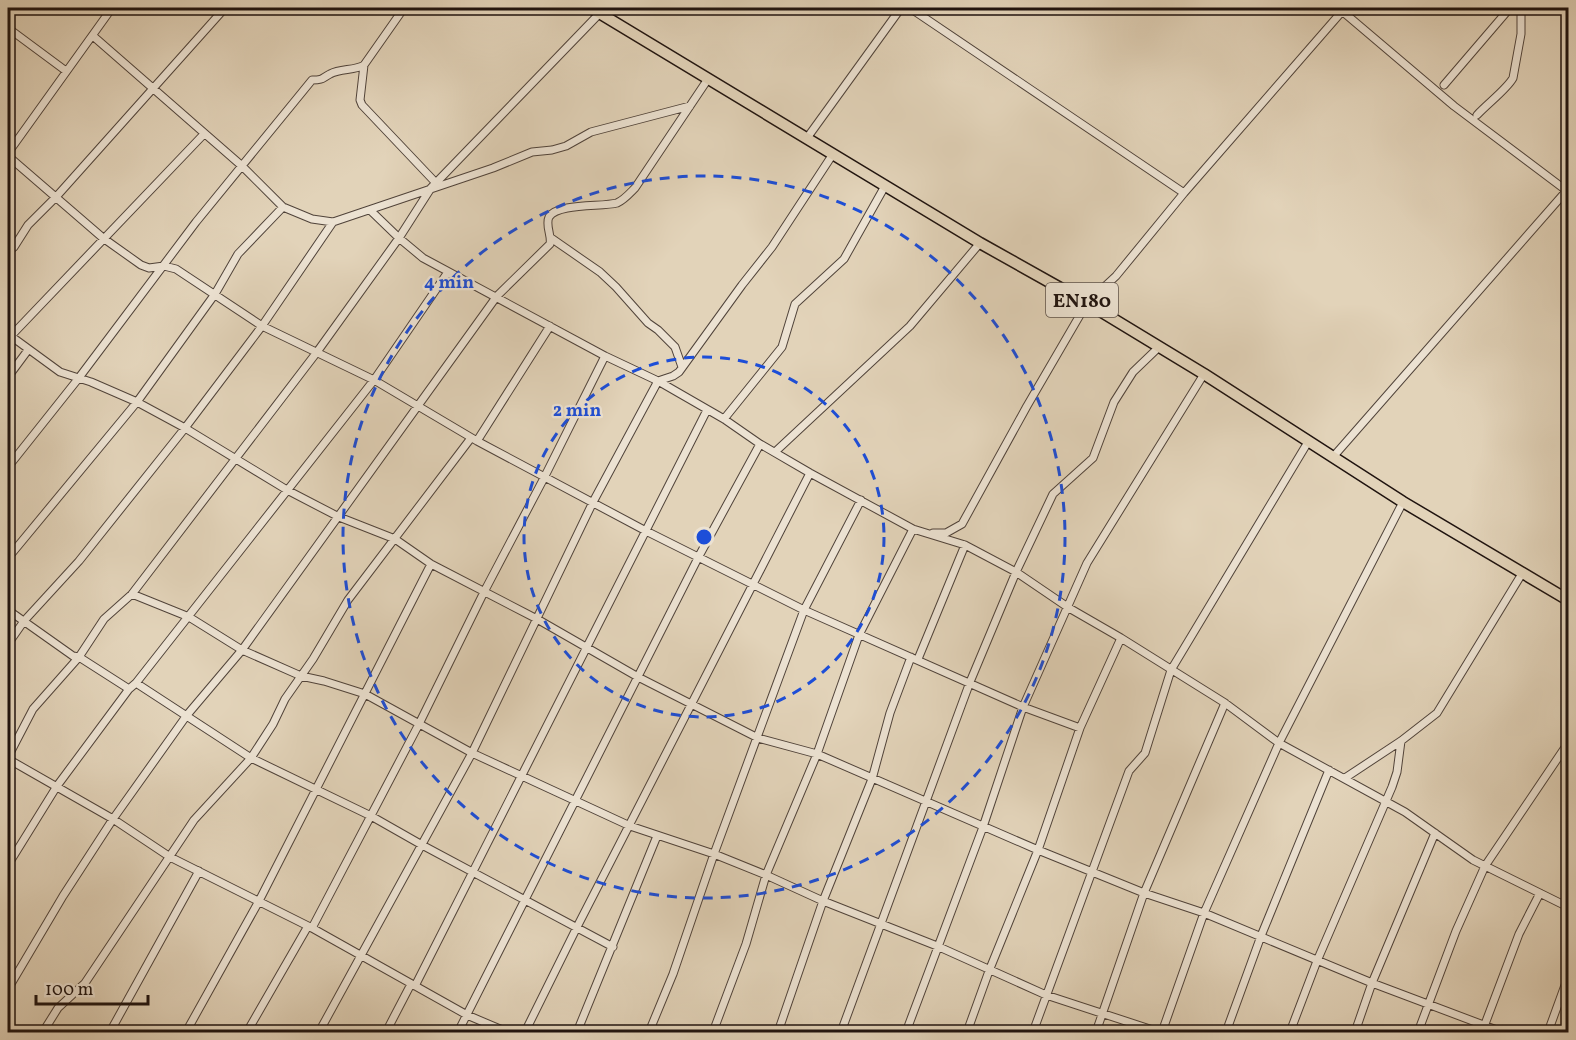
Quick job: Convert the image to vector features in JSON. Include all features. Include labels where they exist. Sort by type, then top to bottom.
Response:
[{"type":"main road","name":"EN180","points":[[596,10],[980,243],[1087,303],[1204,374],[1403,502],[1569,600]]},
{"type":"street","points":[[112,8],[8,155],[103,238],[141,265],[149,268],[164,266],[176,269],[262,326],[374,380],[474,440],[646,531],[804,610],[1023,706],[1080,728]]},
{"type":"street","points":[[8,252],[14,247],[28,225],[56,197],[225,8]]},
{"type":"street","points":[[404,8],[364,65],[360,100],[433,185]]},
{"type":"street","points":[[807,138],[901,8]]},
{"type":"street","points":[[910,8],[1184,194]]},
{"type":"street","points":[[1444,85],[1510,8]]},
{"type":"street","points":[[1477,115],[1492,98],[1510,84],[1513,78],[1521,34],[1521,8]]},
{"type":"street","points":[[925,533],[946,533],[962,524],[1087,303],[1116,276],[1344,9],[1454,106],[1568,190],[1332,457]]},
{"type":"street","points":[[507,1032],[467,1015],[310,927],[170,857],[113,819],[8,758],[33,709],[79,657],[104,619],[132,594],[237,459],[399,238],[433,185],[596,10]]},
{"type":"street","points":[[8,28],[66,71]]},
{"type":"street","points":[[93,36],[242,166],[283,207],[312,219],[333,222],[433,185],[493,168],[532,152],[566,146],[591,132],[690,106]]},
{"type":"street","points":[[8,467],[78,379],[196,222],[312,80],[324,80],[331,74],[364,65]]},
{"type":"street","points":[[8,989],[63,896],[113,819],[186,715],[242,650],[497,297],[550,244],[548,219],[556,211],[617,202],[626,198],[708,78]]},
{"type":"street","points":[[204,134],[9,337],[60,372],[91,382],[136,402],[185,428],[287,489],[339,517],[394,538],[431,564],[758,738],[817,754],[1038,850],[1144,893],[1204,913],[1317,961],[1429,1004],[1484,1029],[1502,1032]]},
{"type":"street","points":[[319,1032],[472,753],[593,502],[658,381],[673,376],[682,367],[772,247],[833,154]]},
{"type":"street","points":[[724,419],[782,346],[795,304],[844,259],[885,186]]},
{"type":"street","points":[[8,558],[136,402],[215,294],[238,254],[283,207]]},
{"type":"street","points":[[370,210],[423,258],[605,356],[658,381],[724,419],[760,444],[913,529],[965,545],[1016,572],[1069,608],[1225,704],[1279,743],[1405,812],[1473,860],[1569,907]]},
{"type":"street","points":[[8,644],[24,621],[79,561],[185,428],[262,326],[333,222]]},
{"type":"street","points":[[551,238],[616,286],[648,323],[675,347],[682,367]]},
{"type":"street","points":[[775,452],[910,326],[980,243]]},
{"type":"street","points":[[8,865],[57,786],[129,689],[189,617],[374,380],[448,272]]},
{"type":"street","points":[[43,1032],[58,1008],[86,983],[194,820],[250,758],[348,600],[394,538],[474,440],[550,326]]},
{"type":"street","points":[[841,1032],[970,682],[1016,572],[1053,494],[1093,458],[1114,402],[1133,372],[1159,347]]},
{"type":"street","points":[[8,377],[28,350]]},
{"type":"street","points":[[247,1032],[310,927],[371,816],[605,356]]},
{"type":"street","points":[[906,1032],[983,827],[1023,706],[1069,608],[1087,563],[1204,374]]},
{"type":"street","points":[[386,1032],[474,872],[520,776],[707,410]]},
{"type":"street","points":[[1033,1032],[1129,771],[1145,753],[1171,670],[1308,442]]},
{"type":"street","points":[[458,1032],[576,803],[699,556],[760,444]]},
{"type":"street","points":[[525,1032],[810,473]]},
{"type":"street","points":[[649,1032],[673,974],[714,854],[804,610],[861,500]]},
{"type":"street","points":[[132,594],[189,617],[242,650],[300,676],[365,694],[472,753],[630,826],[714,854],[766,875],[823,901],[937,946],[1046,995],[1161,1032],[1204,913],[1279,743],[1403,502]]},
{"type":"street","points":[[713,1032],[746,944],[766,875],[817,754],[860,635],[913,529]]},
{"type":"street","points":[[778,1032],[823,901],[872,779],[890,713],[965,545]]},
{"type":"street","points":[[186,1032],[259,901],[431,564]]},
{"type":"street","points":[[1345,778],[1401,741],[1437,712],[1522,572]]},
{"type":"street","points":[[8,610],[73,656],[79,657],[129,689]]},
{"type":"street","points":[[967,1032],[1038,850],[1080,728],[1121,638]]},
{"type":"street","points":[[136,683],[250,758],[371,816],[613,947]]},
{"type":"street","points":[[1096,1032],[1144,893],[1225,704]]},
{"type":"street","points":[[1290,1032],[1317,961],[1397,772],[1401,741]]},
{"type":"street","points":[[1418,1032],[1456,931],[1485,866],[1569,743]]},
{"type":"street","points":[[1226,1032],[1261,936],[1329,770]]},
{"type":"street","points":[[1355,1032],[1372,983],[1435,833]]},
{"type":"street","points":[[577,1032],[657,836]]},
{"type":"street","points":[[110,1032],[199,871]]},
{"type":"street","points":[[1484,1029],[1519,934],[1540,893]]},
{"type":"street","points":[[1548,1032],[1569,977]]}]
